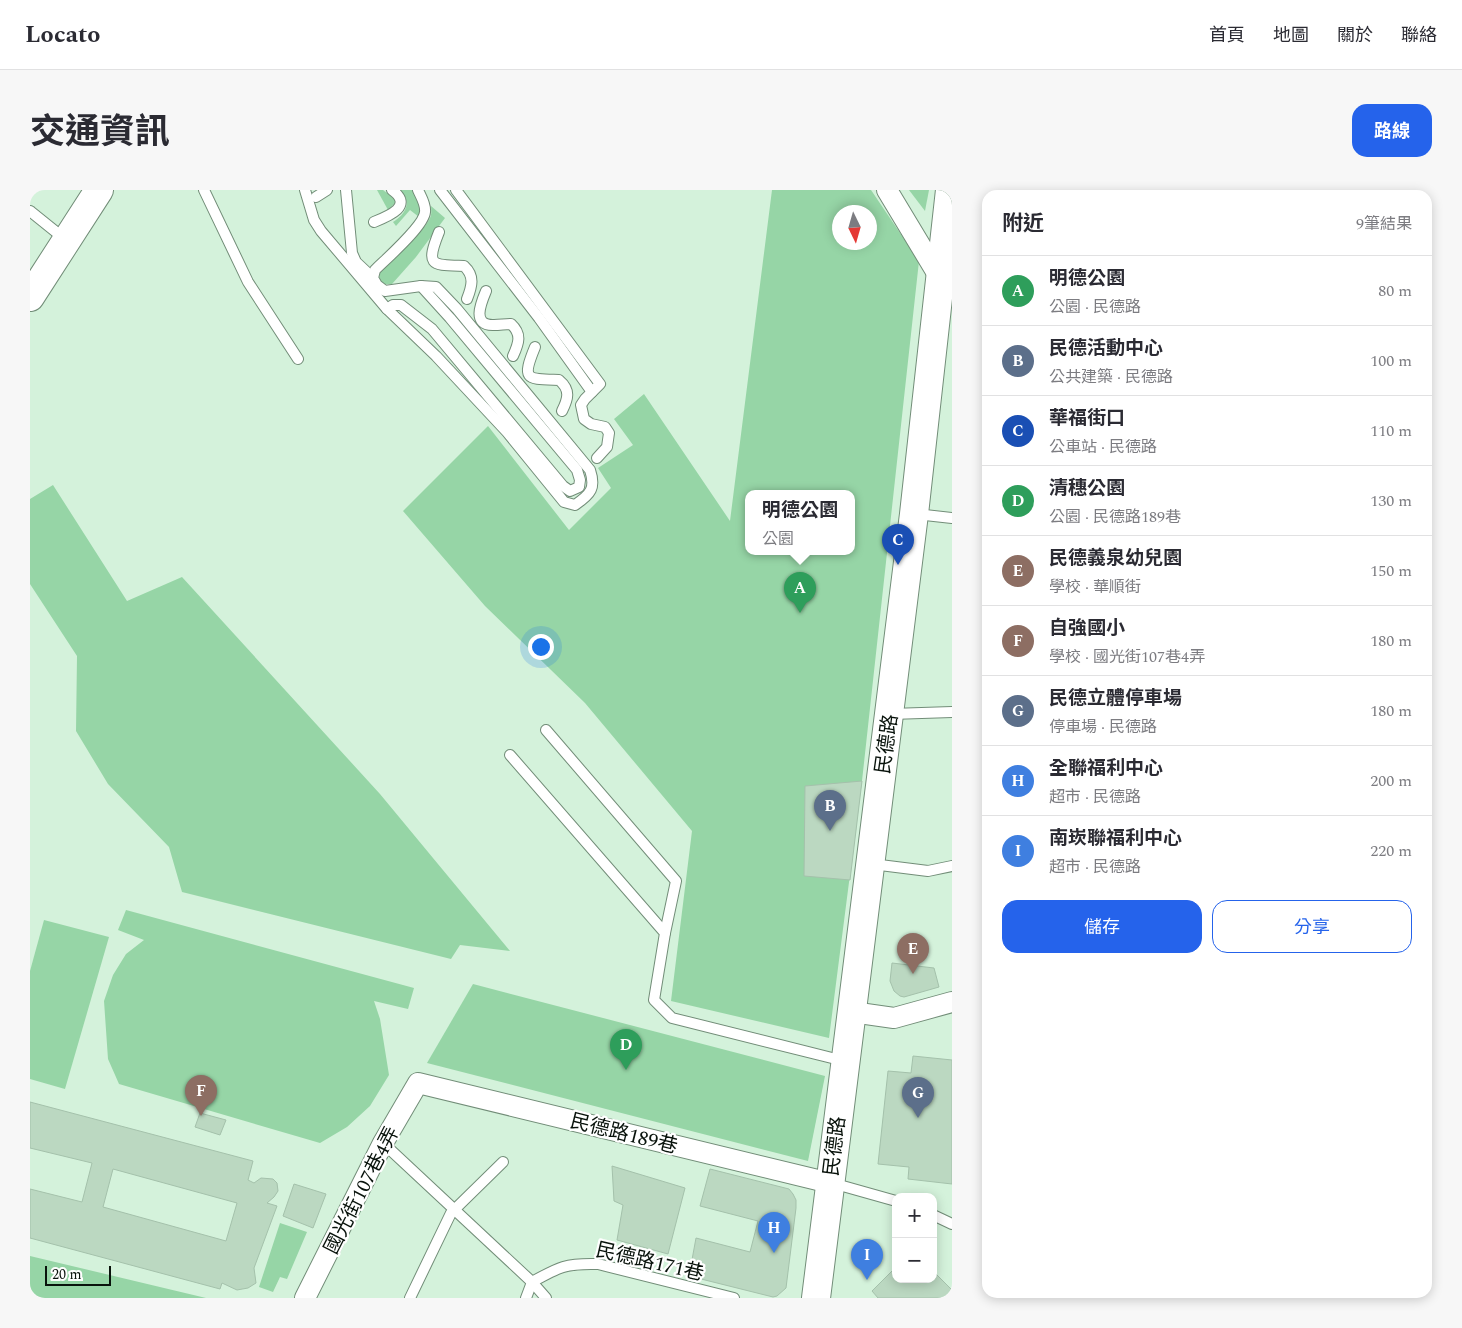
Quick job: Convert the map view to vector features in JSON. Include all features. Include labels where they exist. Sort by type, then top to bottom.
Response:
[{"type":"street","points":[[30,297],[99,190]]},
{"type":"street","points":[[887,190],[946,287]]},
{"type":"street","name":"民德路","points":[[816,1298],[914,514],[946,287],[950,190]]},
{"type":"street","points":[[852,1012],[894,1018],[952,1002]]},
{"type":"street","name":"民德路189巷","points":[[418,1083],[830,1183]]},
{"type":"street","name":"國光街107巷4弄","points":[[305,1298],[383,1143],[418,1083]]},
{"type":"lane","points":[[204,190],[211,201],[248,282],[298,359]]},
{"type":"lane","points":[[305,190],[314,220],[321,231],[387,310],[436,356],[507,432],[564,502],[575,505],[586,498],[591,491],[593,479],[590,470],[457,309],[436,287],[421,286],[385,290],[377,285],[373,278],[356,262],[352,253],[346,190]]},
{"type":"lane","points":[[316,197],[327,190]]},
{"type":"lane","points":[[374,222],[392,214],[399,208],[401,200],[398,194],[392,190]]},
{"type":"lane","points":[[373,278],[375,270],[418,227],[423,219],[424,204],[418,190]]},
{"type":"lane","points":[[456,190],[600,384],[581,405],[584,419],[591,424],[605,427],[609,433],[608,447],[597,458]]},
{"type":"lane","points":[[441,192],[517,290],[592,392]]},
{"type":"lane","points":[[30,211],[67,240]]},
{"type":"lane","points":[[439,232],[433,248],[432,256],[434,262],[439,266],[464,266],[469,270],[473,278],[472,287],[467,299]]},
{"type":"lane","points":[[387,310],[393,305],[401,305],[432,329],[563,486],[570,491],[579,487],[580,480],[577,470],[421,286]]},
{"type":"lane","points":[[486,291],[480,306],[479,314],[481,320],[486,324],[493,325],[511,324],[516,329],[519,336],[518,345],[513,356]]},
{"type":"lane","points":[[535,346],[528,362],[527,370],[535,380],[559,380],[564,384],[568,392],[567,401],[562,411]]},
{"type":"lane","points":[[914,514],[952,518]]},
{"type":"lane","points":[[890,714],[952,712]]},
{"type":"lane","points":[[546,730],[676,881],[654,1000],[672,1018],[845,1061]]},
{"type":"lane","points":[[510,755],[665,933]]},
{"type":"lane","points":[[869,864],[928,871],[952,866]]},
{"type":"lane","points":[[383,1143],[532,1282],[546,1298]]},
{"type":"lane","points":[[410,1298],[451,1212],[503,1162]]},
{"type":"lane","points":[[830,1183],[892,1200]]},
{"type":"lane","points":[[937,1217],[952,1224]]},
{"type":"lane","name":"民德路171巷","points":[[532,1282],[557,1268],[575,1263],[598,1264],[734,1298]]},
{"type":"lane","points":[[526,1298],[532,1282]]},
{"type":"green space","points":[[377,190],[383,190],[395,199],[395,203],[388,210]]},
{"type":"green space","points":[[399,190],[413,190],[421,207],[419,217],[410,210],[396,226],[393,222],[404,211],[407,203]]},
{"type":"green space","points":[[772,190],[871,190],[919,261],[862,781],[829,1038],[671,1001],[692,831],[585,703],[485,606],[403,511],[488,426],[569,530],[611,488],[598,468],[633,445],[614,419],[644,394],[730,521]]},
{"type":"green space","points":[[909,190],[929,190],[925,211]]},
{"type":"green space","points":[[431,206],[445,218],[416,257],[392,284],[382,284],[379,280],[380,272],[415,238],[426,224],[431,216]]},
{"type":"green space","points":[[53,485],[127,601],[182,577],[380,794],[510,951],[460,945],[451,959],[182,892],[169,847],[108,784],[76,731],[77,656],[30,584],[30,499]]},
{"type":"green space","points":[[126,910],[414,988],[408,1009],[374,1001],[380,1019],[389,1075],[370,1106],[347,1127],[320,1143],[119,1084],[108,1059],[104,1001],[113,975],[126,954],[144,940],[118,930]]},
{"type":"green space","points":[[44,920],[109,937],[65,1089],[30,1079],[30,971]]},
{"type":"green space","points":[[473,984],[825,1076],[808,1161],[427,1063]]},
{"type":"green space","points":[[280,1223],[307,1232],[287,1279],[280,1277],[273,1292],[259,1287]]},
{"type":"green space","points":[[30,1256],[206,1298],[30,1298]]},
{"type":"building","points":[[862,781],[850,880],[804,876],[805,786]]},
{"type":"building","points":[[892,963],[934,968],[939,987],[904,997],[900,996],[894,991],[890,981]]},
{"type":"building","points":[[913,1056],[952,1060],[952,1184],[908,1179],[909,1167],[878,1164],[888,1071],[911,1073]]},
{"type":"building","points":[[30,1102],[253,1161],[248,1180],[254,1183],[261,1178],[273,1179],[277,1183],[278,1191],[267,1203],[277,1206],[254,1268],[256,1283],[248,1288],[237,1290],[222,1283],[220,1289],[30,1238],[30,1189],[82,1202],[92,1163],[30,1148]],"holes":[[[113,1169],[237,1203],[226,1241],[103,1207]]]},
{"type":"building","points":[[200,1113],[226,1120],[220,1135],[195,1127]]},
{"type":"building","points":[[612,1166],[685,1188],[668,1254],[617,1240],[623,1205],[614,1201]]},
{"type":"building","points":[[710,1169],[789,1189],[793,1194],[796,1200],[796,1208],[786,1288],[777,1296],[773,1297],[689,1276],[696,1238],[750,1252],[758,1221],[700,1206]]},
{"type":"building","points":[[294,1184],[326,1194],[313,1228],[283,1216]]},
{"type":"building","points":[[892,1271],[892,1283],[937,1283],[937,1275],[952,1290],[952,1298],[878,1298],[872,1291]]},
{"type":"place","name":"華福街口","points":[[898,565]]},
{"type":"place","name":"明德公園","points":[[800,613]]},
{"type":"place","name":"民德活動中心","points":[[830,831]]},
{"type":"place","name":"民德義泉幼兒園","points":[[913,974]]},
{"type":"place","name":"清穗公園","points":[[626,1070]]},
{"type":"place","name":"自強國小","points":[[201,1116]]},
{"type":"place","name":"民德立體停車場","points":[[918,1118]]},
{"type":"place","name":"全聯福利中心","points":[[774,1253]]},
{"type":"place","name":"南崁聯福利中心","points":[[867,1280]]}]
